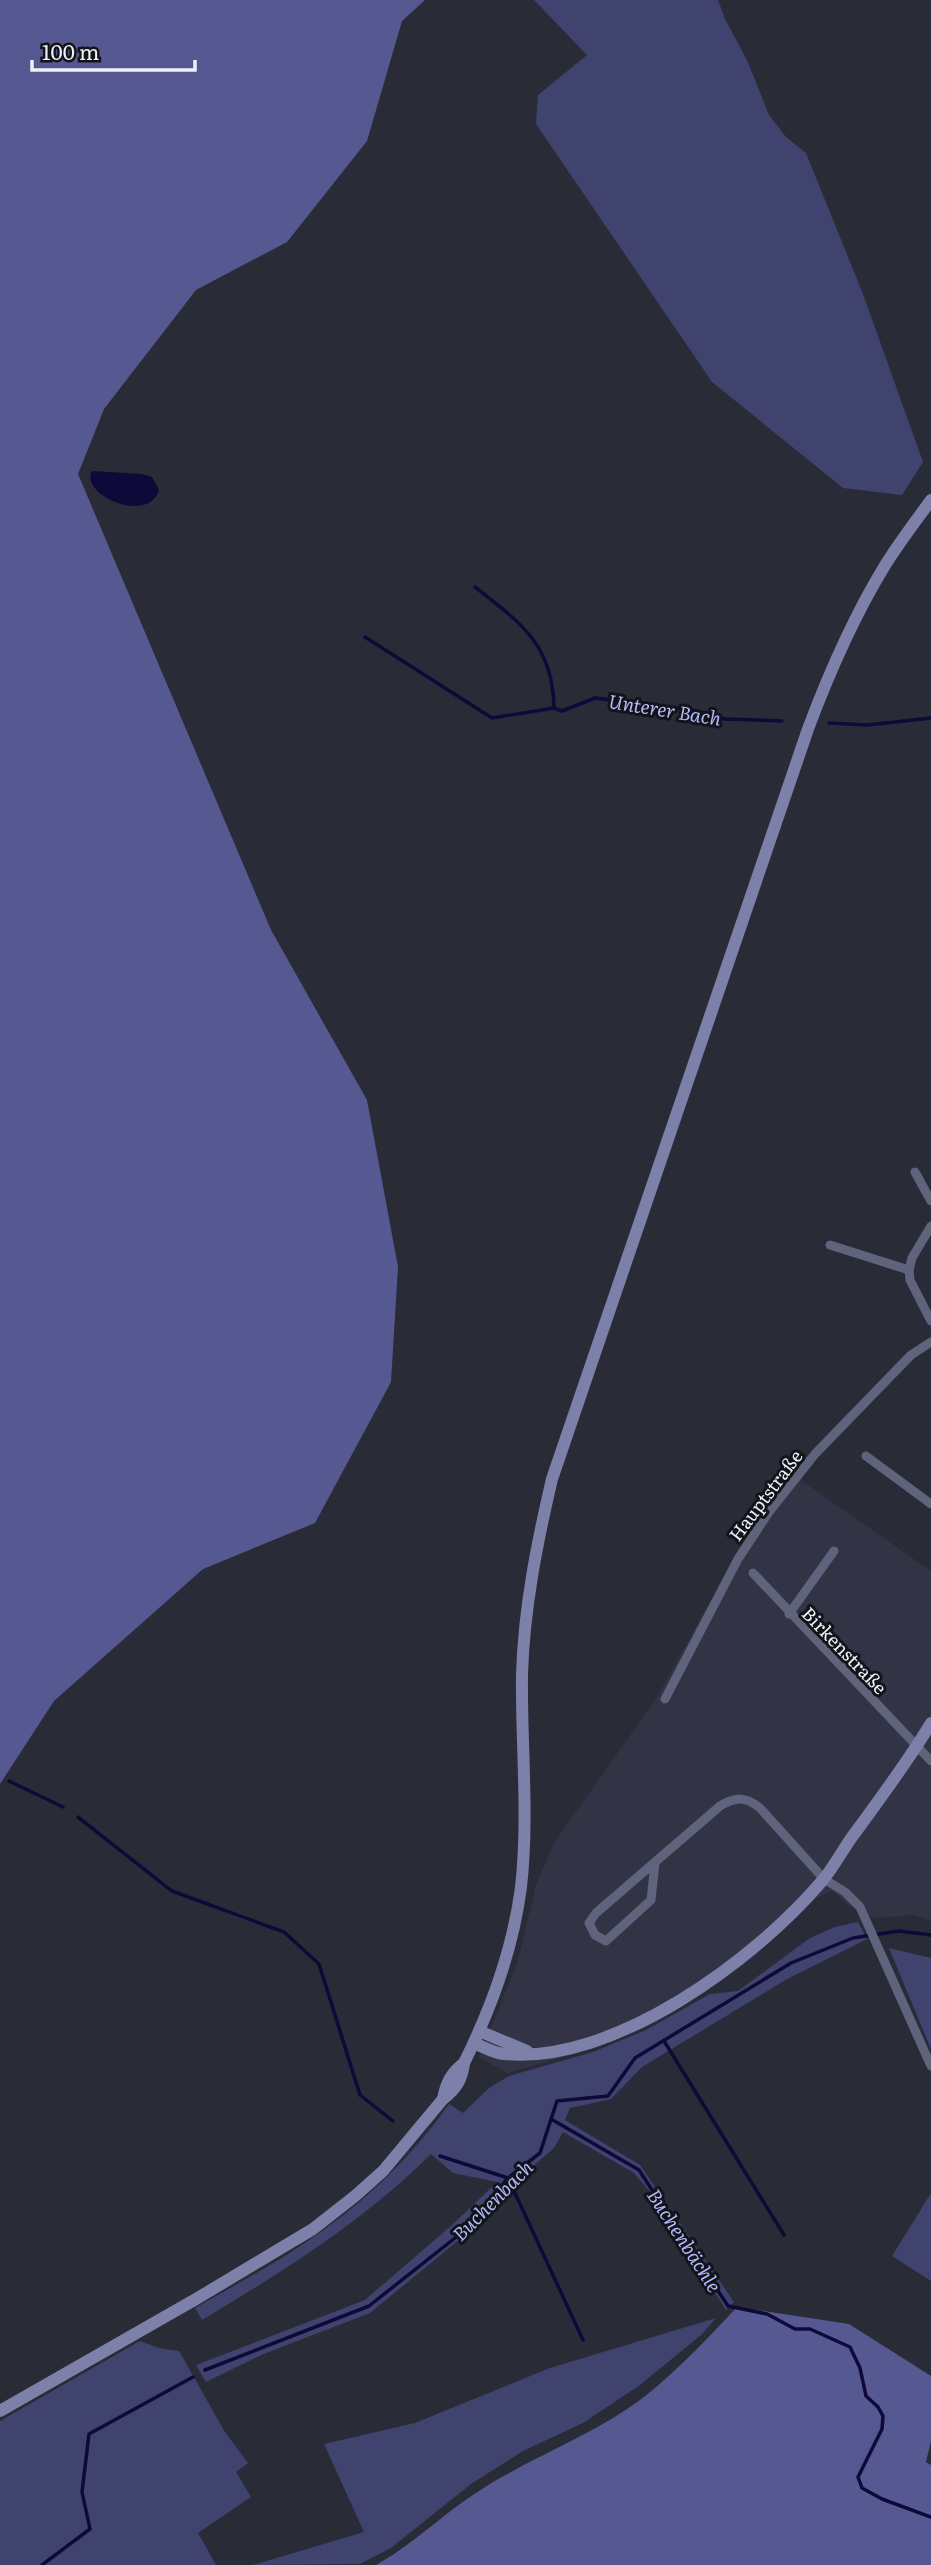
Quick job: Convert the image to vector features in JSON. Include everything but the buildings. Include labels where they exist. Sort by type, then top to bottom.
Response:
[{"type":"main road","points":[[0,2411],[313,2229],[383,2171],[443,2099],[449,2080],[454,2071],[464,2063],[474,2043],[502,1976],[513,1935],[521,1885],[522,1672],[532,1571],[552,1479],[818,704],[866,599],[885,566],[931,500]]},
{"type":"main road","points":[[474,2043],[502,2054],[535,2054],[603,2038],[688,1997],[744,1957],[789,1917],[824,1879],[931,1723]]},
{"type":"main road","points":[[479,2031],[535,2054]]},
{"type":"street","points":[[915,1172],[931,1201]]},
{"type":"street","points":[[931,1226],[912,1258],[909,1270],[910,1280],[931,1321]]},
{"type":"street","points":[[830,1245],[909,1270]]},
{"type":"street","name":"Hauptstraße","points":[[666,1699],[738,1559],[769,1512],[815,1454],[911,1355],[931,1342]]},
{"type":"street","points":[[866,1456],[927,1501],[931,1488]]},
{"type":"street","points":[[789,1614],[834,1551]]},
{"type":"street","name":"Birkenstraße","points":[[752,1573],[931,1761]]},
{"type":"street","points":[[655,1863],[651,1900],[606,1941],[595,1935],[589,1923],[596,1913],[720,1806],[732,1799],[750,1800],[824,1879],[845,1892],[860,1907],[931,2066]]},
{"type":"shaded area","points":[[0,0],[425,0],[402,21],[367,141],[287,242],[196,290],[104,409],[78,474],[271,930],[367,1100],[398,1267],[391,1382],[315,1523],[203,1569],[54,1701],[0,1784]]},
{"type":"shaded area","points":[[534,0],[718,0],[747,60],[769,115],[786,137],[806,153],[863,294],[923,462],[902,495],[843,488],[712,382],[536,124],[538,95],[587,55]]},
{"type":"shaded area","points":[[92,471],[142,474],[152,477],[159,490],[153,500],[142,505],[117,503],[96,489],[91,480]]},
{"type":"shaded area","points":[[792,1474],[931,1571],[931,1920],[913,1915],[876,1918],[849,1906],[832,1891],[810,1901],[753,1958],[687,2003],[599,2047],[507,2073],[479,2057],[518,1961],[536,1885],[554,1843],[657,1697],[759,1512]]},
{"type":"shaded area","points":[[858,1922],[867,1939],[787,1979],[642,2067],[611,2099],[570,2108],[565,2120],[640,2165],[734,2302],[726,2310],[652,2194],[634,2173],[563,2132],[554,2148],[515,2182],[499,2207],[370,2313],[261,2355],[206,2382],[196,2365],[365,2300],[497,2182],[453,2173],[431,2154],[350,2223],[292,2264],[202,2320],[195,2308],[301,2246],[370,2192],[404,2159],[449,2104],[463,2113],[489,2088],[509,2076],[593,2052],[646,2030],[710,1994],[738,1991],[810,1938],[835,1927]]},
{"type":"shaded area","points":[[889,1948],[931,1958],[931,2049]]},
{"type":"shaded area","points":[[931,2193],[931,2281],[892,2256]]},
{"type":"shaded area","points":[[737,2307],[849,2324],[931,2376],[931,2441],[926,2462],[931,2465],[931,2565],[376,2565],[476,2493],[604,2423],[644,2397]]},
{"type":"shaded area","points":[[716,2318],[701,2335],[640,2385],[583,2423],[523,2451],[471,2484],[391,2548],[360,2564],[253,2565],[364,2532],[324,2444],[415,2423],[550,2368]]},
{"type":"shaded area","points":[[140,2341],[179,2351],[225,2432],[248,2463],[236,2472],[251,2497],[198,2533],[216,2565],[0,2565],[0,2421]]},
{"type":"waterway","points":[[475,587],[520,624],[541,652],[548,668],[554,708]]},
{"type":"waterway","name":"Unterer Bach","points":[[365,637],[492,718],[554,708],[562,711],[595,698],[692,710],[725,719],[782,721]]},
{"type":"waterway","name":"Unterer Bach","points":[[829,723],[867,725],[931,718]]},
{"type":"waterway","points":[[9,1781],[63,1807]]},
{"type":"waterway","points":[[78,1817],[172,1891],[284,1932],[319,1964],[360,2095],[393,2121]]},
{"type":"waterway","name":"Buchenbächle","points":[[205,2370],[369,2306],[460,2234],[508,2178],[540,2153],[557,2101],[608,2096],[635,2058],[791,1963],[853,1938],[899,1931],[931,1935]]},
{"type":"waterway","points":[[664,2041],[784,2235]]},
{"type":"waterway","name":"Buchenbächle","points":[[551,2119],[639,2170],[728,2306],[767,2314],[795,2329],[810,2329],[850,2347],[860,2368],[866,2396],[883,2416],[882,2429],[858,2477],[862,2488],[882,2499],[931,2517]]},
{"type":"waterway","points":[[440,2156],[508,2178],[583,2340]]},
{"type":"waterway","name":"Buchenbach","points":[[42,2565],[90,2529],[82,2492],[89,2434],[193,2377]]}]
